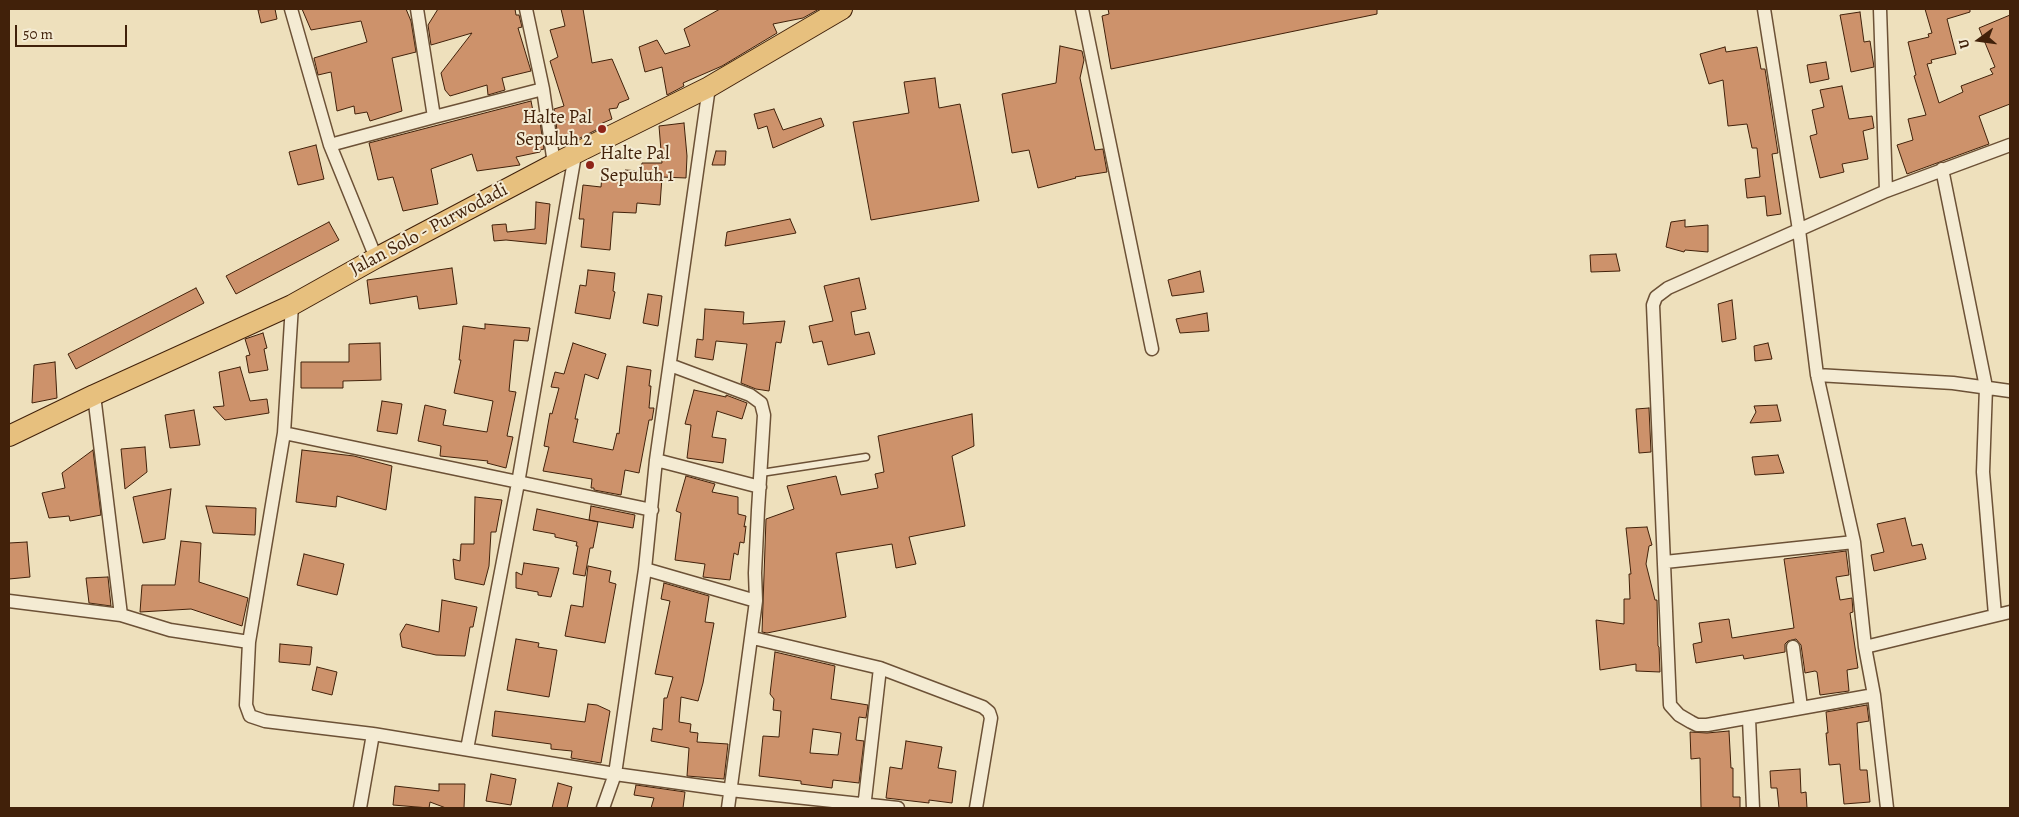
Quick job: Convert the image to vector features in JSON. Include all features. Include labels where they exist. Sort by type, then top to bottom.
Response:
[{"type":"main road","name":"Jalan Solo - Purwodadi","points":[[9,436],[94,395],[292,305],[376,258],[554,164],[709,87],[842,9]]},
{"type":"street","points":[[291,9],[330,145],[376,258]]},
{"type":"street","points":[[417,9],[434,117]]},
{"type":"street","points":[[526,9],[543,89],[554,164]]},
{"type":"street","points":[[1082,9],[1152,348]]},
{"type":"street","points":[[1764,9],[1799,230],[1816,375],[1854,542],[1865,647],[1874,695],[1887,808]]},
{"type":"street","points":[[1880,9],[1886,191]]},
{"type":"street","points":[[603,808],[615,774],[645,569],[656,460],[709,87]]},
{"type":"street","points":[[330,145],[543,89]]},
{"type":"street","points":[[1874,695],[1801,707],[1749,719],[1698,725],[1679,715],[1670,705],[1653,305],[1656,297],[1668,288],[1886,191],[2010,145]]},
{"type":"street","points":[[467,749],[518,483],[575,155]]},
{"type":"street","points":[[1942,169],[1986,387],[1984,472],[1995,615]]},
{"type":"street","points":[[292,305],[284,434],[249,642],[246,705],[250,716],[265,721],[373,734],[615,774],[864,807],[898,808]]},
{"type":"street","points":[[670,365],[750,395],[761,404],[764,422],[755,573],[756,601],[728,808]]},
{"type":"street","points":[[1816,375],[1953,383],[2010,391]]},
{"type":"street","points":[[94,395],[121,616]]},
{"type":"street","points":[[284,434],[652,510]]},
{"type":"street","points":[[656,460],[760,486]]},
{"type":"street","points":[[1665,562],[1854,542]]},
{"type":"street","points":[[645,569],[756,601]]},
{"type":"street","points":[[9,601],[121,616],[170,630],[249,642]]},
{"type":"street","points":[[1865,647],[2010,612]]},
{"type":"street","points":[[752,638],[880,668],[983,707],[989,712],[991,718],[976,808]]},
{"type":"street","points":[[1793,647],[1801,707]]},
{"type":"street","points":[[864,807],[880,668]]},
{"type":"street","points":[[1749,719],[1753,808]]},
{"type":"street","points":[[360,808],[373,734]]},
{"type":"lane","points":[[761,473],[866,457]]},
{"type":"building","points":[[275,9],[277,19],[261,23],[258,10]]},
{"type":"building","points":[[302,9],[406,9],[411,21],[416,52],[392,58],[402,111],[370,121],[367,112],[355,114],[354,106],[337,111],[331,72],[318,75],[314,58],[367,42],[361,21],[311,30]]},
{"type":"building","points":[[438,9],[515,9],[516,15],[519,15],[522,27],[518,28],[531,71],[502,78],[505,90],[488,95],[487,85],[450,96],[445,90],[441,73],[472,33],[431,45],[428,25]]},
{"type":"building","points":[[561,9],[583,9],[592,63],[612,59],[629,99],[619,103],[617,108],[609,109],[612,119],[598,125],[598,129],[578,139],[559,144],[554,109],[564,106],[550,61],[558,57],[550,30],[565,26]]},
{"type":"building","points":[[720,9],[819,9],[803,18],[773,24],[777,33],[722,66],[683,83],[684,86],[667,95],[662,67],[645,72],[639,47],[657,40],[665,54],[690,46],[684,29]]},
{"type":"building","points":[[1108,9],[1377,9],[1377,14],[1111,69],[1102,16],[1109,14]]},
{"type":"building","points":[[1925,9],[1970,9],[1970,12],[1947,19],[1956,54],[1931,60],[1932,63],[1927,64],[1939,103],[1963,92],[1961,86],[1993,74],[1990,69],[1995,67],[1979,28],[2010,15],[2010,104],[1979,116],[1989,144],[1907,174],[1897,145],[1913,140],[1908,119],[1926,115],[1914,76],[1916,75],[1908,42],[1929,37],[1928,34],[1932,33]]},
{"type":"building","points":[[1860,12],[1864,42],[1870,41],[1874,67],[1851,72],[1840,15]]},
{"type":"building","points":[[1060,46],[1082,51],[1084,60],[1080,78],[1095,150],[1103,149],[1107,172],[1075,177],[1038,188],[1029,150],[1012,153],[1002,94],[1056,83]]},
{"type":"building","points":[[1725,47],[1726,52],[1757,47],[1761,69],[1765,69],[1778,153],[1772,154],[1781,214],[1767,216],[1765,196],[1747,198],[1745,179],[1760,177],[1757,148],[1752,148],[1747,124],[1728,126],[1723,80],[1709,84],[1700,54]]},
{"type":"building","points":[[1826,62],[1829,79],[1810,83],[1807,65]]},
{"type":"building","points":[[935,78],[939,108],[960,104],[979,201],[871,220],[853,122],[909,113],[904,82]]},
{"type":"building","points":[[1842,86],[1849,119],[1872,116],[1874,128],[1863,131],[1868,159],[1842,164],[1844,172],[1820,178],[1810,136],[1817,134],[1812,110],[1824,107],[1820,90]]},
{"type":"building","points":[[531,101],[534,116],[539,115],[544,149],[540,150],[540,152],[516,157],[520,165],[477,171],[472,154],[431,169],[438,204],[403,211],[393,177],[378,180],[369,143]]},
{"type":"building","points":[[774,109],[783,130],[821,118],[824,126],[773,148],[767,126],[758,129],[754,114]]},
{"type":"building","points":[[684,123],[687,156],[686,178],[662,177],[660,205],[637,203],[636,213],[613,212],[610,250],[581,247],[584,219],[579,219],[583,185],[601,187],[602,176],[625,179],[625,170],[641,171],[642,163],[662,163],[659,126]]},
{"type":"building","points":[[316,145],[324,179],[298,185],[289,152]]},
{"type":"building","points":[[716,151],[726,151],[725,165],[712,165]]},
{"type":"building","points":[[536,202],[550,204],[546,244],[506,240],[494,241],[492,225],[506,224],[507,232],[535,229]]},
{"type":"building","points":[[790,219],[796,233],[725,246],[727,232]]},
{"type":"building","points":[[1685,220],[1685,227],[1708,225],[1708,252],[1685,250],[1684,252],[1666,247],[1671,222]]},
{"type":"building","points":[[329,222],[339,240],[236,294],[226,276]]},
{"type":"building","points":[[1616,254],[1620,271],[1591,272],[1590,255]]},
{"type":"building","points":[[452,268],[457,304],[419,309],[417,296],[370,304],[367,280]]},
{"type":"building","points":[[588,270],[615,273],[613,291],[615,292],[610,319],[575,313],[580,285],[586,286]]},
{"type":"building","points":[[1200,271],[1204,292],[1172,296],[1168,280]]},
{"type":"building","points":[[859,278],[866,309],[851,312],[855,335],[869,332],[875,354],[828,365],[822,341],[813,343],[809,326],[833,321],[824,286]]},
{"type":"building","points":[[196,288],[204,303],[76,369],[68,354]]},
{"type":"building","points":[[648,294],[662,296],[658,326],[643,323]]},
{"type":"building","points":[[1732,300],[1736,339],[1722,342],[1718,304]]},
{"type":"building","points":[[705,309],[744,312],[743,324],[785,321],[781,343],[776,342],[769,391],[756,389],[741,383],[747,344],[716,341],[713,360],[695,357],[697,339],[703,340]]},
{"type":"building","points":[[1207,313],[1209,331],[1180,333],[1176,319]]},
{"type":"building","points":[[485,324],[530,328],[528,341],[514,340],[509,391],[516,392],[507,436],[513,437],[506,468],[487,463],[488,461],[440,456],[441,446],[418,441],[425,405],[446,410],[443,425],[487,432],[493,401],[454,393],[461,360],[459,360],[463,326],[485,329]]},
{"type":"building","points":[[263,333],[267,348],[264,349],[268,370],[249,373],[246,356],[250,355],[245,339]]},
{"type":"building","points":[[380,343],[381,380],[343,381],[343,388],[301,388],[301,362],[349,362],[349,344]]},
{"type":"building","points":[[573,343],[606,354],[598,379],[585,374],[575,419],[578,419],[573,442],[613,450],[617,433],[619,434],[627,366],[651,370],[649,408],[654,408],[652,420],[649,420],[639,473],[625,470],[621,495],[594,490],[594,488],[591,488],[592,479],[543,471],[549,447],[544,446],[550,413],[552,414],[559,388],[551,387],[555,372],[564,374]]},
{"type":"building","points":[[1768,343],[1772,359],[1755,361],[1754,346]]},
{"type":"building","points":[[55,362],[57,398],[32,403],[34,365]]},
{"type":"building","points":[[240,367],[250,401],[267,399],[269,413],[225,420],[213,407],[224,406],[219,372]]},
{"type":"building","points":[[694,390],[726,397],[726,395],[747,403],[742,419],[717,411],[712,437],[726,439],[723,463],[687,458],[691,425],[685,424]]},
{"type":"building","points":[[382,401],[402,404],[397,434],[377,431]]},
{"type":"building","points":[[1777,405],[1781,421],[1750,423],[1756,412],[1754,406]]},
{"type":"building","points":[[1649,408],[1651,452],[1639,453],[1636,409]]},
{"type":"building","points":[[194,410],[200,445],[170,448],[165,415]]},
{"type":"building","points":[[972,414],[974,446],[952,456],[965,526],[909,537],[916,564],[896,568],[892,544],[836,553],[846,617],[767,633],[762,632],[766,519],[794,509],[787,486],[836,476],[841,495],[878,488],[875,474],[884,472],[878,436]]},
{"type":"building","points":[[145,447],[147,472],[125,489],[121,449]]},
{"type":"building","points":[[93,450],[101,515],[70,521],[69,516],[49,518],[42,493],[65,488],[62,473]]},
{"type":"building","points":[[302,450],[354,456],[392,466],[386,510],[337,496],[336,507],[296,502]]},
{"type":"building","points":[[1778,455],[1784,473],[1755,475],[1752,457]]},
{"type":"building","points":[[686,476],[715,484],[712,492],[738,497],[738,514],[746,516],[744,527],[746,526],[744,543],[740,542],[738,555],[734,553],[730,580],[703,577],[705,564],[675,560],[681,513],[676,511]]},
{"type":"building","points":[[171,489],[165,539],[143,543],[133,497]]},
{"type":"building","points":[[475,497],[502,500],[496,532],[491,532],[489,566],[484,585],[455,579],[453,559],[460,561],[461,544],[474,544]]},
{"type":"building","points":[[206,506],[256,508],[255,535],[213,533]]},
{"type":"building","points":[[591,506],[635,515],[633,528],[589,520]]},
{"type":"building","points":[[537,509],[598,522],[593,548],[590,548],[585,576],[573,574],[577,542],[555,537],[555,534],[533,530]]},
{"type":"building","points":[[1905,518],[1912,546],[1922,544],[1926,559],[1874,571],[1871,555],[1884,552],[1877,524]]},
{"type":"building","points":[[1647,527],[1652,545],[1649,546],[1646,564],[1655,600],[1657,600],[1660,672],[1636,671],[1636,664],[1600,670],[1596,620],[1624,624],[1624,599],[1630,599],[1629,574],[1631,574],[1626,528]]},
{"type":"building","points":[[181,541],[201,543],[199,582],[248,598],[242,626],[191,609],[140,612],[142,585],[175,585]]},
{"type":"building","points":[[27,542],[30,577],[9,579],[9,543]]},
{"type":"building","points":[[1846,551],[1849,575],[1836,577],[1840,600],[1852,598],[1853,612],[1850,613],[1858,668],[1847,670],[1849,691],[1820,695],[1817,672],[1805,673],[1801,645],[1796,639],[1785,644],[1785,652],[1744,659],[1743,655],[1696,663],[1693,644],[1702,642],[1699,623],[1729,619],[1732,638],[1794,628],[1784,559]]},
{"type":"building","points":[[304,554],[344,564],[337,595],[297,585]]},
{"type":"building","points":[[524,563],[559,568],[551,597],[538,595],[538,592],[516,588],[516,572],[522,575]]},
{"type":"building","points":[[588,566],[611,571],[609,582],[616,584],[605,643],[565,636],[571,605],[583,607]]},
{"type":"building","points":[[108,577],[111,606],[89,603],[86,578]]},
{"type":"building","points":[[664,583],[709,596],[705,622],[714,623],[703,683],[698,701],[681,697],[679,722],[691,724],[690,732],[698,733],[697,742],[728,744],[724,779],[687,776],[689,748],[651,741],[653,728],[662,730],[664,698],[667,698],[673,677],[655,674],[670,601],[661,599]]},
{"type":"building","points":[[442,600],[477,607],[473,627],[470,627],[465,656],[436,655],[402,647],[400,634],[406,624],[439,632]]},
{"type":"building","points":[[516,639],[539,643],[538,647],[557,650],[549,697],[507,690]]},
{"type":"building","points":[[280,644],[312,647],[310,665],[279,662]]},
{"type":"building","points":[[775,652],[835,666],[831,699],[868,705],[866,718],[859,717],[856,740],[864,741],[859,783],[833,780],[832,788],[801,784],[801,781],[759,776],[763,736],[779,737],[781,711],[773,710],[774,699],[770,694]],"holes":[[[813,729],[841,733],[838,755],[810,753]]]},
{"type":"building","points":[[317,667],[337,672],[332,695],[312,690]]},
{"type":"building","points":[[588,704],[597,705],[610,711],[601,763],[571,758],[572,751],[551,749],[551,744],[492,736],[495,711],[585,722]]},
{"type":"building","points":[[1867,705],[1869,721],[1857,723],[1860,770],[1867,770],[1870,802],[1844,804],[1840,764],[1829,765],[1826,712]]},
{"type":"building","points":[[1729,731],[1731,768],[1733,768],[1733,797],[1740,797],[1740,808],[1701,808],[1700,758],[1691,759],[1690,732]]},
{"type":"building","points":[[906,741],[942,747],[938,768],[956,771],[952,803],[929,800],[929,803],[886,798],[890,767],[902,769]]},
{"type":"building","points":[[1800,769],[1801,793],[1806,792],[1807,808],[1779,808],[1777,788],[1771,788],[1770,771]]},
{"type":"building","points":[[491,774],[516,779],[511,805],[486,801]]},
{"type":"building","points":[[558,783],[572,787],[567,808],[552,808]]},
{"type":"building","points":[[439,784],[465,784],[464,808],[446,808],[430,802],[429,808],[393,805],[395,786],[439,791]]},
{"type":"building","points":[[636,785],[685,792],[683,808],[651,808],[654,798],[634,795]]},
{"type":"place","name":"Halte Pal Sepuluh 2","points":[[602,129]]},
{"type":"place","name":"Halte Pal Sepuluh 1","points":[[590,165]]}]
